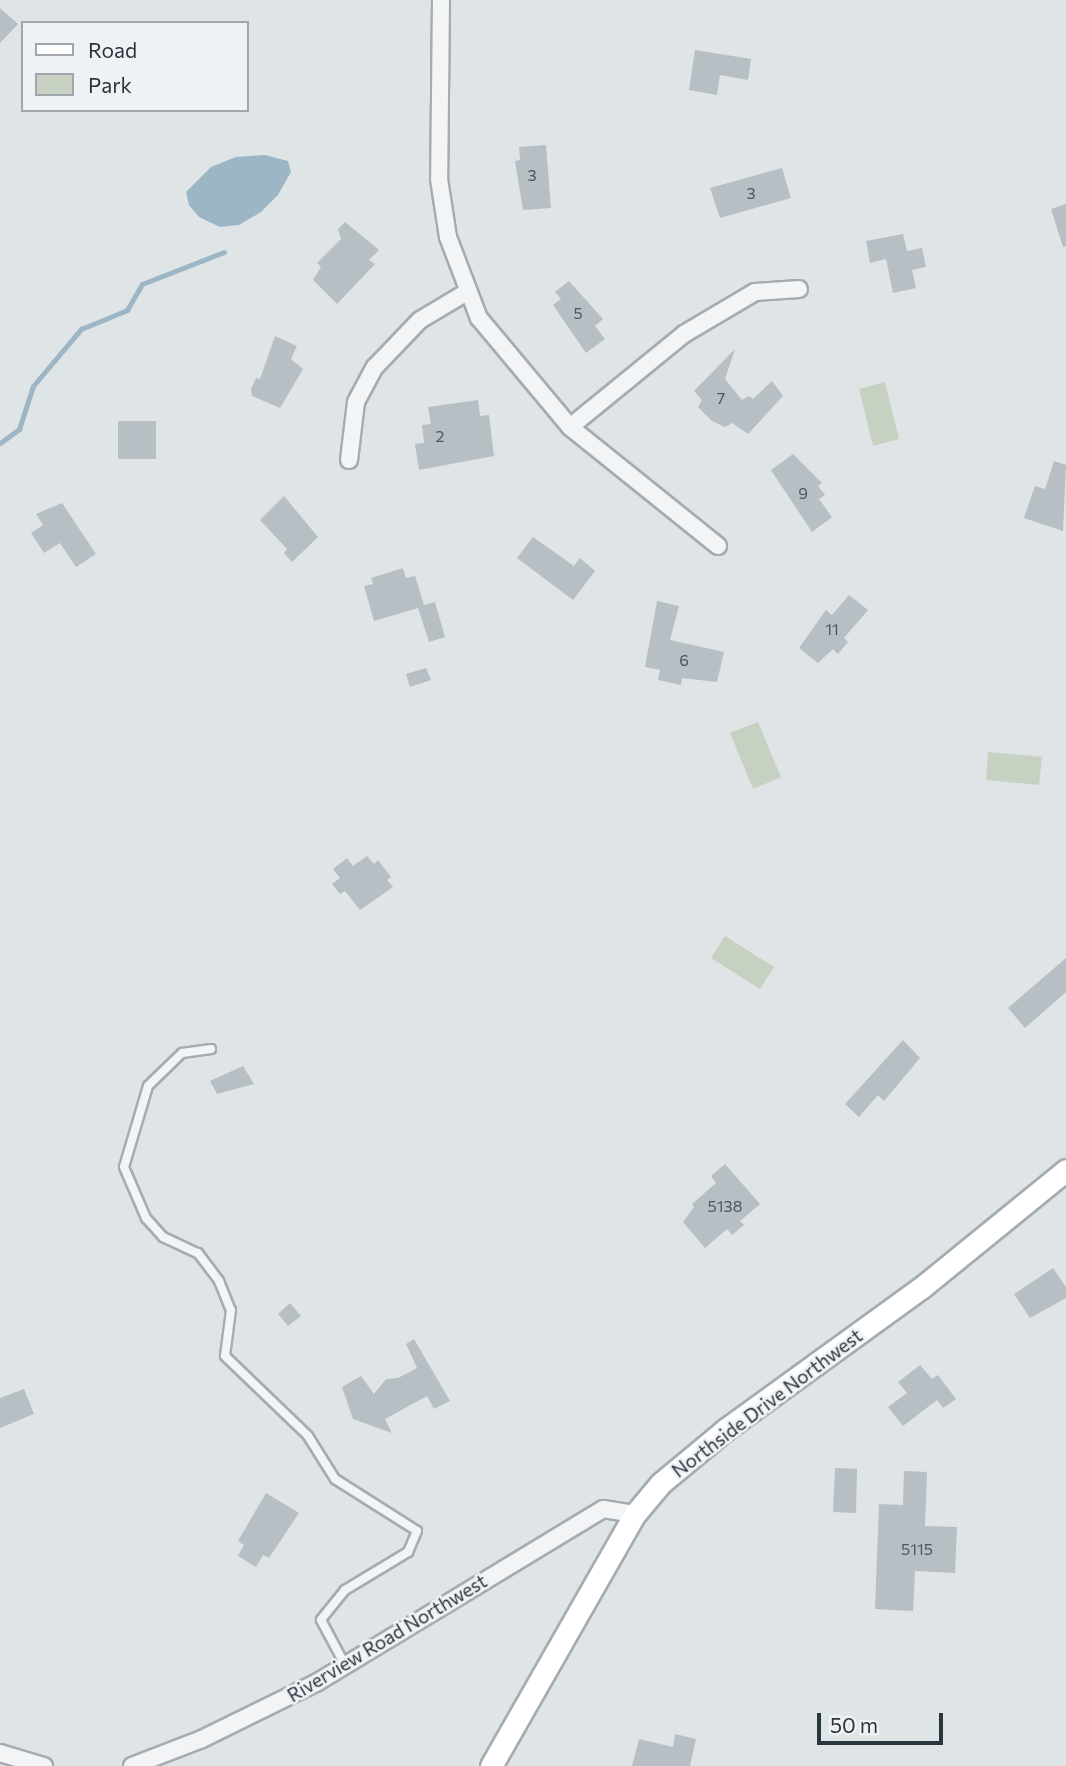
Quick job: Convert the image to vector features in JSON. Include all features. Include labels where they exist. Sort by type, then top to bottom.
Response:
[{"type":"main road","name":"Northside Drive Northwest","points":[[491,1766],[635,1514],[661,1483],[726,1429],[921,1288],[1066,1170]]},
{"type":"street","points":[[441,0],[439,179],[448,237],[467,292],[505,354],[570,427],[718,546]]},
{"type":"street","points":[[570,427],[684,334],[755,292],[799,289]]},
{"type":"street","points":[[349,460],[356,402],[375,367],[420,320],[467,292]]},
{"type":"street","name":"Riverview Road Northwest","points":[[132,1766],[256,1714],[345,1665],[594,1514],[611,1508],[635,1514]]},
{"type":"street","points":[[0,1753],[44,1766]]},
{"type":"lane","points":[[211,1049],[181,1053],[148,1086],[124,1167],[146,1218],[163,1237],[198,1253],[219,1281],[231,1311],[225,1356],[308,1436],[335,1479],[417,1531],[408,1552],[345,1590],[321,1620],[345,1665]]},
{"type":"green space","points":[[885,382],[899,439],[873,446],[859,389]]},
{"type":"green space","points":[[758,722],[781,777],[753,789],[730,733]]},
{"type":"green space","points":[[988,752],[1042,757],[1039,785],[986,780]]},
{"type":"green space","points":[[725,936],[774,967],[760,989],[711,958]]},
{"type":"water","points":[[265,155],[288,161],[291,172],[278,195],[261,212],[239,225],[220,227],[199,217],[189,205],[186,192],[211,167],[236,157]]},
{"type":"building","points":[[0,8],[18,24],[0,43]]},
{"type":"building","points":[[695,50],[751,59],[748,80],[720,75],[717,95],[689,90]]},
{"type":"building","points":[[546,145],[551,208],[523,210],[515,161],[520,160],[519,147]]},
{"type":"building","points":[[782,168],[791,198],[720,218],[710,188]]},
{"type":"building","points":[[1066,204],[1066,246],[1063,247],[1051,209]]},
{"type":"building","points":[[345,222],[379,250],[369,260],[375,264],[337,304],[313,280],[321,267],[317,263],[341,239],[338,229]]},
{"type":"building","points":[[903,234],[907,251],[922,248],[926,267],[912,270],[916,288],[893,293],[886,259],[870,263],[866,241]]},
{"type":"building","points":[[569,281],[603,319],[595,326],[605,339],[586,353],[553,305],[561,299],[555,292]]},
{"type":"building","points":[[275,336],[297,346],[291,359],[303,369],[280,408],[252,396],[251,389],[256,378],[260,379]]},
{"type":"building","points":[[735,349],[725,379],[742,400],[749,396],[753,399],[772,381],[783,396],[748,434],[732,423],[725,427],[712,421],[698,407],[702,400],[694,391]]},
{"type":"building","points":[[478,400],[480,416],[489,415],[494,456],[419,470],[415,444],[424,443],[422,425],[431,424],[428,407]]},
{"type":"building","points":[[118,421],[156,421],[156,459],[118,459]]},
{"type":"building","points":[[793,454],[822,483],[818,486],[825,495],[819,499],[832,517],[812,532],[771,470]]},
{"type":"building","points":[[1054,461],[1066,465],[1063,531],[1024,518],[1035,486],[1045,489]]},
{"type":"building","points":[[284,496],[318,537],[292,562],[284,553],[287,549],[260,520]]},
{"type":"building","points":[[62,503],[96,554],[76,567],[60,543],[44,553],[31,533],[43,525],[36,514]]},
{"type":"building","points":[[533,537],[574,566],[580,558],[595,571],[573,600],[517,558]]},
{"type":"building","points":[[403,568],[406,578],[415,576],[424,605],[435,602],[445,637],[429,642],[418,608],[374,621],[364,586],[373,584],[371,578]]},
{"type":"building","points":[[849,595],[868,610],[844,638],[848,642],[838,654],[833,649],[818,663],[799,648],[826,610],[832,615]]},
{"type":"building","points":[[657,601],[679,606],[670,640],[724,652],[717,682],[682,678],[681,685],[658,680],[660,670],[645,667]]},
{"type":"building","points":[[426,668],[431,680],[410,687],[406,674]]},
{"type":"building","points":[[367,856],[374,864],[378,860],[391,877],[387,880],[393,887],[360,910],[345,891],[340,894],[332,884],[340,878],[333,869],[347,858],[353,866]]},
{"type":"building","points":[[1066,958],[1066,992],[1025,1028],[1008,1008]]},
{"type":"building","points":[[903,1040],[920,1058],[884,1101],[878,1095],[859,1117],[845,1104]]},
{"type":"building","points":[[243,1066],[254,1084],[217,1094],[210,1081]]},
{"type":"building","points":[[725,1164],[760,1204],[740,1221],[744,1225],[732,1235],[727,1229],[705,1248],[683,1222],[694,1207],[692,1204],[716,1183],[711,1176]]},
{"type":"building","points":[[1053,1268],[1066,1287],[1066,1298],[1030,1318],[1014,1294]]},
{"type":"building","points":[[290,1303],[301,1316],[288,1326],[278,1314]]},
{"type":"building","points":[[414,1339],[450,1401],[434,1409],[427,1396],[385,1419],[392,1433],[353,1419],[342,1387],[361,1376],[374,1394],[386,1379],[398,1378],[417,1368],[406,1344]]},
{"type":"building","points":[[920,1365],[932,1379],[938,1375],[956,1399],[943,1408],[937,1400],[903,1426],[888,1407],[907,1393],[898,1382]]},
{"type":"building","points":[[24,1389],[34,1414],[0,1428],[0,1398]]},
{"type":"building","points":[[835,1468],[857,1469],[856,1513],[833,1512]]},
{"type":"building","points":[[904,1471],[927,1472],[925,1526],[957,1527],[955,1573],[915,1571],[913,1611],[875,1609],[879,1504],[903,1505]]},
{"type":"building","points":[[266,1493],[299,1513],[269,1558],[263,1555],[256,1567],[238,1556],[244,1545],[238,1541]]},
{"type":"building","points":[[675,1734],[696,1739],[690,1766],[632,1766],[639,1739],[673,1747]]},
{"type":"waterway","points":[[0,443],[19,429],[33,386],[81,329],[127,310],[142,284],[224,252]]}]
